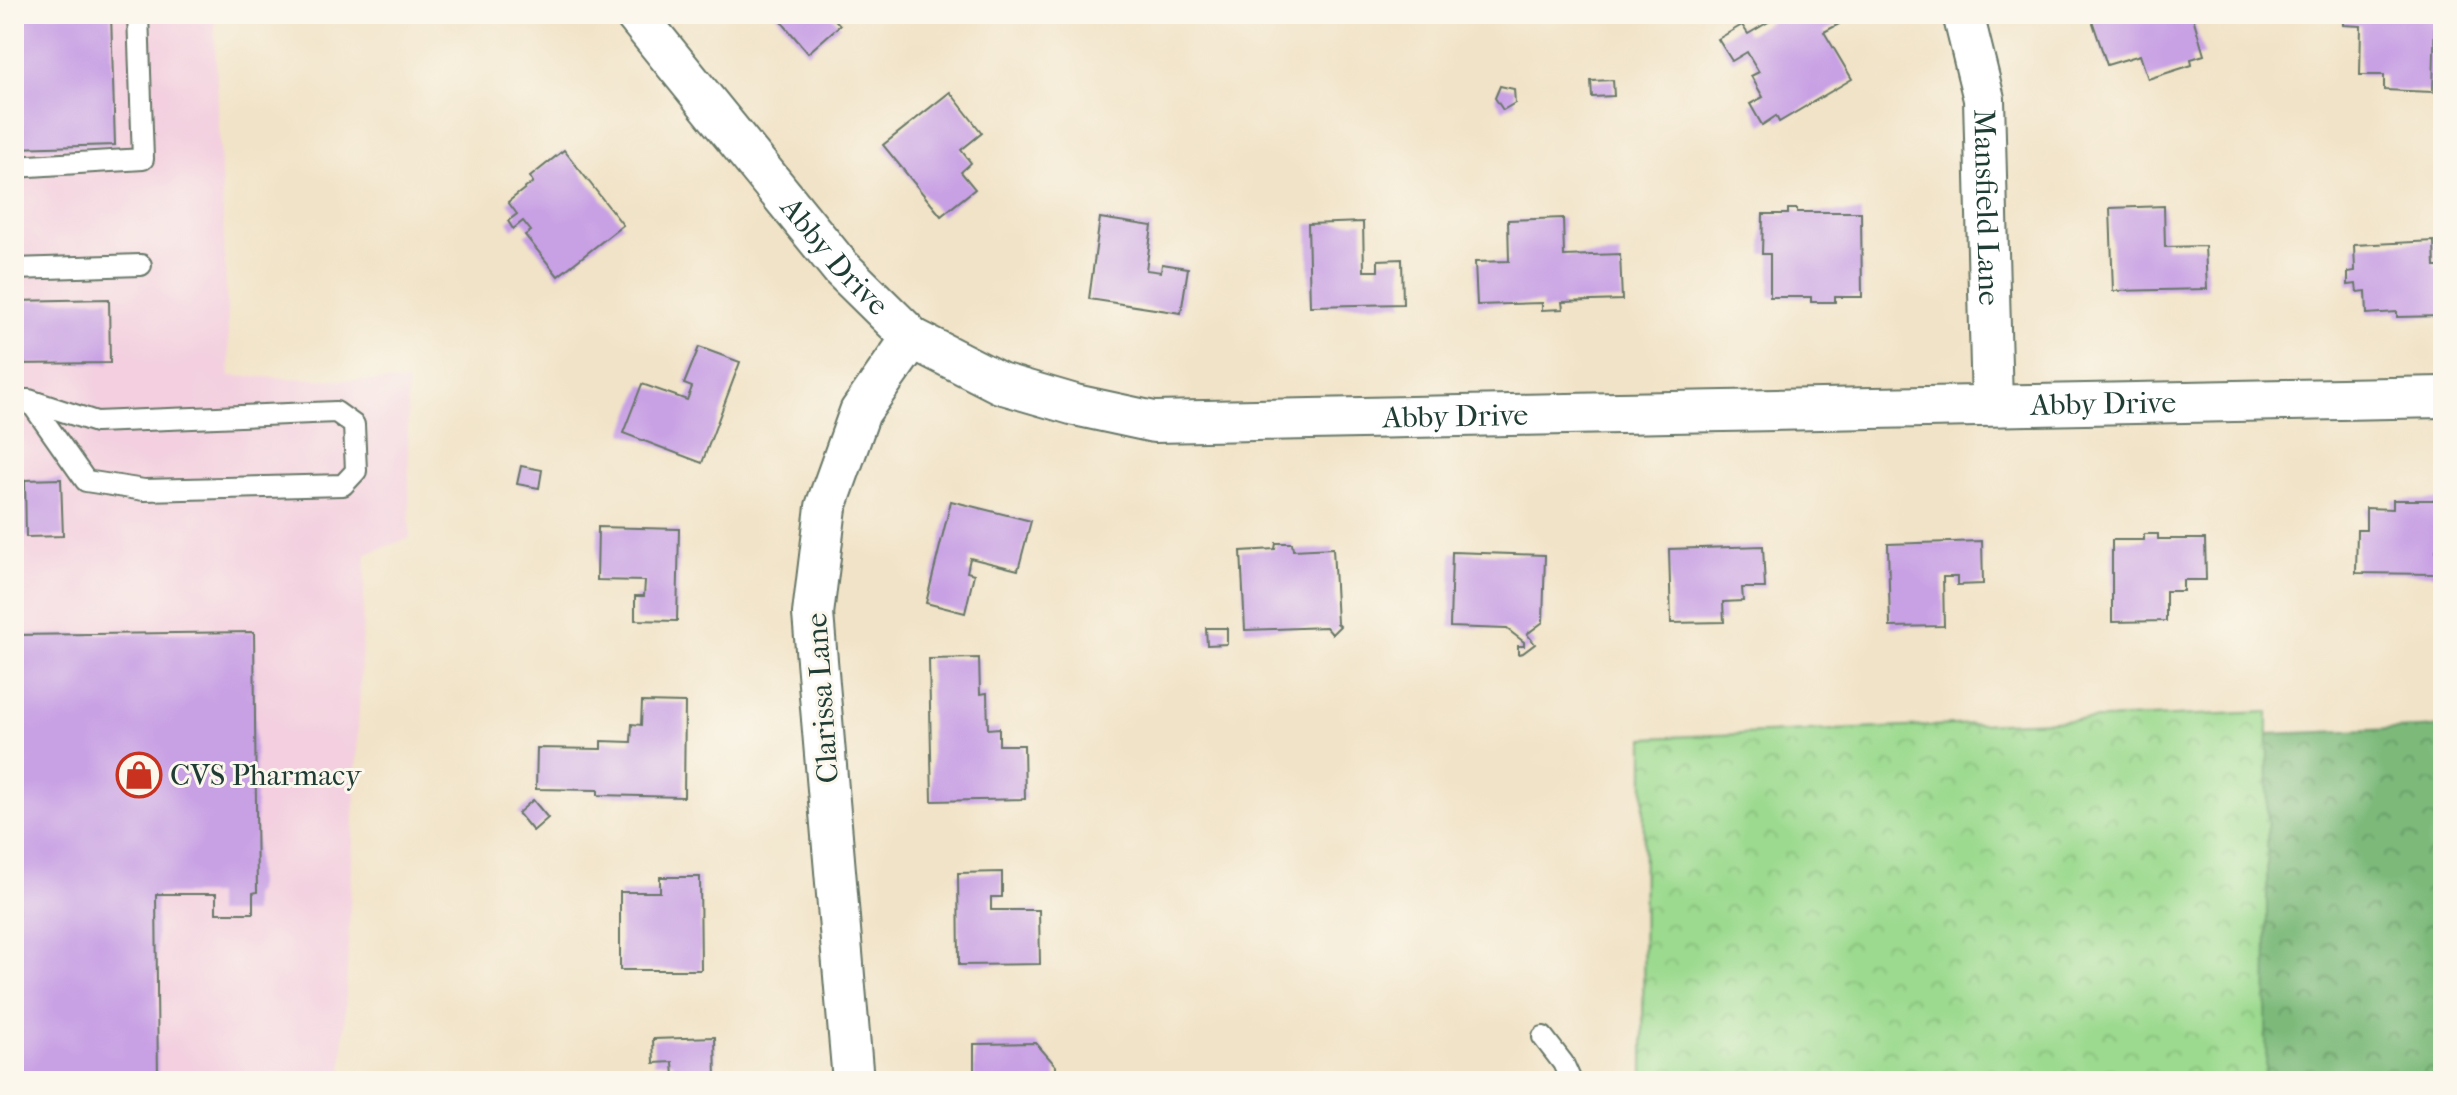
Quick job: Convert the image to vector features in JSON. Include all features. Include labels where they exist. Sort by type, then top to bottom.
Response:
[{"type":"street","name":"Abby Drive","points":[[635,14],[841,268],[912,338],[1000,383],[1075,405],[1154,422],[2443,397]]},
{"type":"street","name":"Mansfield Lane","points":[[1963,14],[1984,99],[1992,405]]},
{"type":"street","name":"Clarissa Lane","points":[[853,1081],[813,614],[826,507],[860,412],[912,338]]},
{"type":"lane","points":[[14,167],[143,159],[138,14]]},
{"type":"lane","points":[[14,269],[141,265]]},
{"type":"lane","points":[[21,400],[96,422],[336,412],[354,425],[356,471],[343,485],[144,490],[86,481],[21,400]]},
{"type":"lane","points":[[1543,1037],[1563,1063],[1571,1081]]},
{"type":"shaded area","points":[[14,14],[214,14],[230,376],[407,382],[410,538],[366,554],[342,1081],[14,1081]]},
{"type":"green space","points":[[2268,712],[2266,1081],[1643,1081],[1644,738]]},
{"type":"green space","points":[[2443,727],[2443,1081],[2228,1081],[2219,736]]},
{"type":"building","points":[[14,14],[111,14],[115,145],[14,148]]},
{"type":"building","points":[[775,14],[830,14],[840,25],[808,53]]},
{"type":"building","points":[[1349,14],[1404,14],[1404,21],[1349,20]]},
{"type":"building","points":[[1782,14],[1840,14],[1839,24],[1824,32],[1852,79],[1779,122],[1776,116],[1762,125],[1750,104],[1763,97],[1751,76],[1759,72],[1747,52],[1732,61],[1718,39],[1742,25],[1748,34]]},
{"type":"building","points":[[2090,14],[2192,14],[2204,55],[2191,59],[2192,65],[2148,79],[2140,55],[2107,65]]},
{"type":"building","points":[[2343,14],[2435,14],[2433,92],[2384,90],[2384,75],[2360,75],[2361,26],[2343,25]]},
{"type":"building","points":[[1613,80],[1614,96],[1592,97],[1591,81]]},
{"type":"building","points":[[1500,86],[1514,89],[1515,103],[1503,110],[1495,98]]},
{"type":"building","points":[[950,92],[982,133],[961,150],[971,163],[961,172],[975,189],[941,216],[883,145]]},
{"type":"building","points":[[564,150],[623,225],[558,276],[525,235],[531,231],[523,221],[513,229],[508,221],[517,214],[508,202],[533,182],[530,177]]},
{"type":"building","points":[[2164,206],[2165,247],[2205,246],[2207,289],[2113,291],[2110,208]]},
{"type":"building","points":[[1788,209],[1797,209],[1797,212],[1861,212],[1862,297],[1835,297],[1835,302],[1811,302],[1811,297],[1770,297],[1770,254],[1762,254],[1763,214],[1788,214]]},
{"type":"building","points":[[1100,218],[1152,226],[1146,270],[1161,272],[1162,264],[1188,268],[1181,313],[1089,299]]},
{"type":"building","points":[[1563,218],[1564,256],[1620,254],[1622,300],[1562,302],[1563,309],[1542,310],[1542,303],[1477,305],[1475,262],[1509,261],[1508,220]]},
{"type":"building","points":[[1363,222],[1364,271],[1378,271],[1378,260],[1402,259],[1403,304],[1310,306],[1308,224]]},
{"type":"building","points":[[2434,241],[2435,267],[2443,267],[2443,316],[2397,317],[2397,312],[2367,314],[2366,291],[2357,292],[2356,284],[2348,285],[2348,272],[2355,271],[2354,245]]},
{"type":"building","points":[[109,299],[110,363],[14,364],[14,301]]},
{"type":"building","points":[[699,347],[740,362],[702,463],[623,433],[642,384],[687,400],[692,387],[684,384]]},
{"type":"building","points":[[521,466],[542,470],[539,488],[517,484]]},
{"type":"building","points":[[61,479],[63,536],[26,537],[25,480]]},
{"type":"building","points":[[2393,500],[2443,500],[2443,550],[2436,550],[2437,574],[2356,573],[2357,530],[2366,530],[2366,508],[2393,509]]},
{"type":"building","points":[[951,501],[1031,521],[1018,570],[970,558],[967,572],[974,574],[965,613],[926,603]]},
{"type":"building","points":[[598,527],[679,529],[677,621],[635,620],[635,596],[644,596],[645,581],[597,580]]},
{"type":"building","points":[[2144,534],[2158,534],[2158,539],[2205,539],[2206,580],[2183,580],[2183,591],[2166,591],[2166,621],[2112,622],[2112,540],[2144,540]]},
{"type":"building","points":[[1982,541],[1983,584],[1957,585],[1957,577],[1943,577],[1944,626],[1890,627],[1888,544]]},
{"type":"building","points":[[1276,543],[1292,543],[1293,550],[1333,548],[1337,623],[1340,626],[1332,634],[1326,627],[1245,630],[1241,551],[1275,549]]},
{"type":"building","points":[[1763,546],[1765,588],[1742,588],[1743,601],[1723,602],[1724,622],[1671,623],[1669,549]]},
{"type":"building","points":[[1452,552],[1545,555],[1543,622],[1527,634],[1535,644],[1518,654],[1518,646],[1524,646],[1524,642],[1507,629],[1450,627]]},
{"type":"building","points":[[1206,628],[1227,628],[1227,644],[1207,645]]},
{"type":"building","points":[[254,632],[257,892],[253,893],[253,913],[216,913],[216,894],[156,894],[158,1081],[20,1081],[18,902],[14,902],[14,635]]},
{"type":"building","points":[[979,658],[980,694],[987,693],[988,729],[999,728],[999,745],[1024,745],[1025,799],[932,801],[929,659]]},
{"type":"building","points":[[642,702],[685,703],[684,797],[598,795],[598,790],[536,789],[537,748],[601,749],[601,741],[631,742],[632,724],[641,725]]},
{"type":"building","points":[[533,800],[548,818],[533,831],[518,813]]},
{"type":"building","points":[[1002,872],[1002,897],[991,897],[991,910],[1039,910],[1040,964],[959,965],[958,873]]},
{"type":"building","points":[[660,877],[700,877],[701,970],[620,970],[620,892],[660,892]]},
{"type":"building","points":[[715,1037],[716,1081],[682,1081],[682,1078],[674,1078],[673,1062],[654,1063],[653,1039]]},
{"type":"building","points":[[1036,1043],[1056,1066],[1056,1081],[974,1081],[974,1044]]},
{"type":"place","name":"CVS Pharmacy","points":[[139,775]]}]
